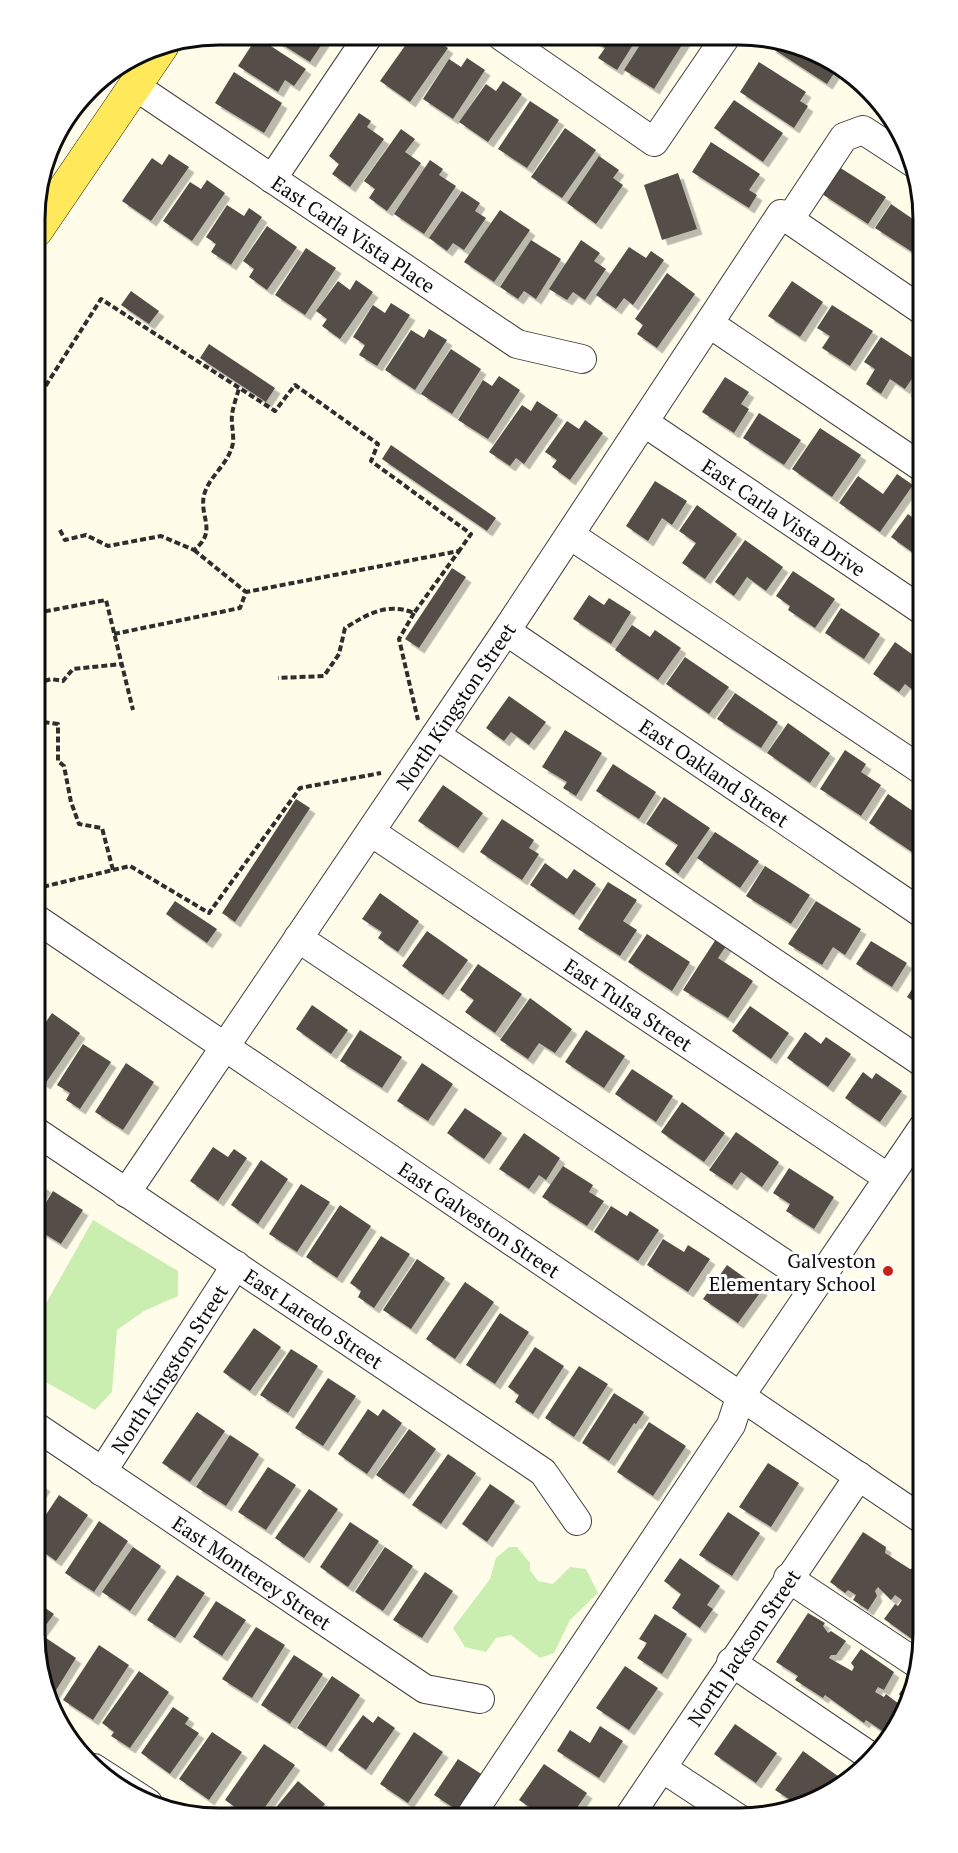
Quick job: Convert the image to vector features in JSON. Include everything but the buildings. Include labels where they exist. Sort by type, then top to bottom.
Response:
[{"type":"main road","points":[[45,218],[155,57]]},
{"type":"street","points":[[272,179],[362,45]]},
{"type":"street","points":[[514,45],[654,142],[720,45]]},
{"type":"street","name":"East Carla Vista Place","points":[[135,86],[517,344],[582,358]]},
{"type":"street","name":"North Kingston Street","points":[[126,1193],[371,832],[426,732],[506,631],[710,324],[844,137],[863,130],[900,154]]},
{"type":"street","points":[[785,217],[913,304]]},
{"type":"street","points":[[710,324],[913,461]]},
{"type":"street","name":"East Carla Vista Drive","points":[[645,423],[913,604]]},
{"type":"street","points":[[570,535],[913,764]]},
{"type":"street","name":"East Oakland Street","points":[[506,631],[913,907]]},
{"type":"street","points":[[426,732],[913,1056]]},
{"type":"street","name":"East Tulsa Street","points":[[371,832],[887,1177]]},
{"type":"street","name":"East Galveston Street","points":[[45,925],[913,1513]]},
{"type":"street","points":[[298,938],[815,1284]]},
{"type":"street","name":"East Laredo Street","points":[[45,1138],[543,1472],[577,1521]]},
{"type":"street","points":[[476,1808],[730,1425],[741,1395],[913,1141]]},
{"type":"street","name":"North Kingston Street","points":[[102,1472],[236,1265]]},
{"type":"street","name":"East Monterey Street","points":[[45,1433],[425,1689],[480,1699]]},
{"type":"street","name":"North Jackson Street","points":[[635,1808],[731,1662],[859,1476]]},
{"type":"street","points":[[788,1578],[911,1660]]},
{"type":"street","points":[[731,1662],[866,1753]]},
{"type":"street","points":[[662,1768],[723,1808]]},
{"type":"path","points":[[45,387],[101,299],[275,411],[294,385],[378,444],[371,461],[471,534],[414,613],[399,639],[418,720],[426,732]]},
{"type":"path","points":[[194,550],[203,543],[208,526],[203,497],[209,483],[223,467],[233,443],[232,415],[239,388]]},
{"type":"path","points":[[60,530],[65,540],[86,536],[108,546],[161,536],[194,550],[246,592],[459,551]]},
{"type":"path","points":[[114,634],[240,608],[246,592]]},
{"type":"path","points":[[45,612],[106,600],[133,710]]},
{"type":"path","points":[[278,678],[324,676],[339,654],[345,628],[369,613],[399,607],[414,613]]},
{"type":"path","points":[[45,681],[51,679],[63,681],[73,669],[122,664]]},
{"type":"path","points":[[45,722],[58,724],[58,761],[64,766],[71,802],[79,824],[102,828],[113,870]]},
{"type":"path","points":[[45,886],[130,866],[209,914],[300,788],[387,771]]},
{"type":"green space","points":[[93,1220],[178,1271],[178,1296],[144,1311],[117,1330],[112,1392],[95,1410],[45,1382],[45,1305]]},
{"type":"green space","points":[[509,1547],[517,1547],[530,1563],[530,1570],[538,1581],[553,1584],[570,1567],[586,1569],[598,1593],[570,1620],[554,1653],[540,1658],[511,1635],[496,1638],[486,1652],[465,1647],[453,1628],[490,1579],[496,1558]]},
{"type":"place","name":"Galveston Elementary School","points":[[888,1271]]}]
